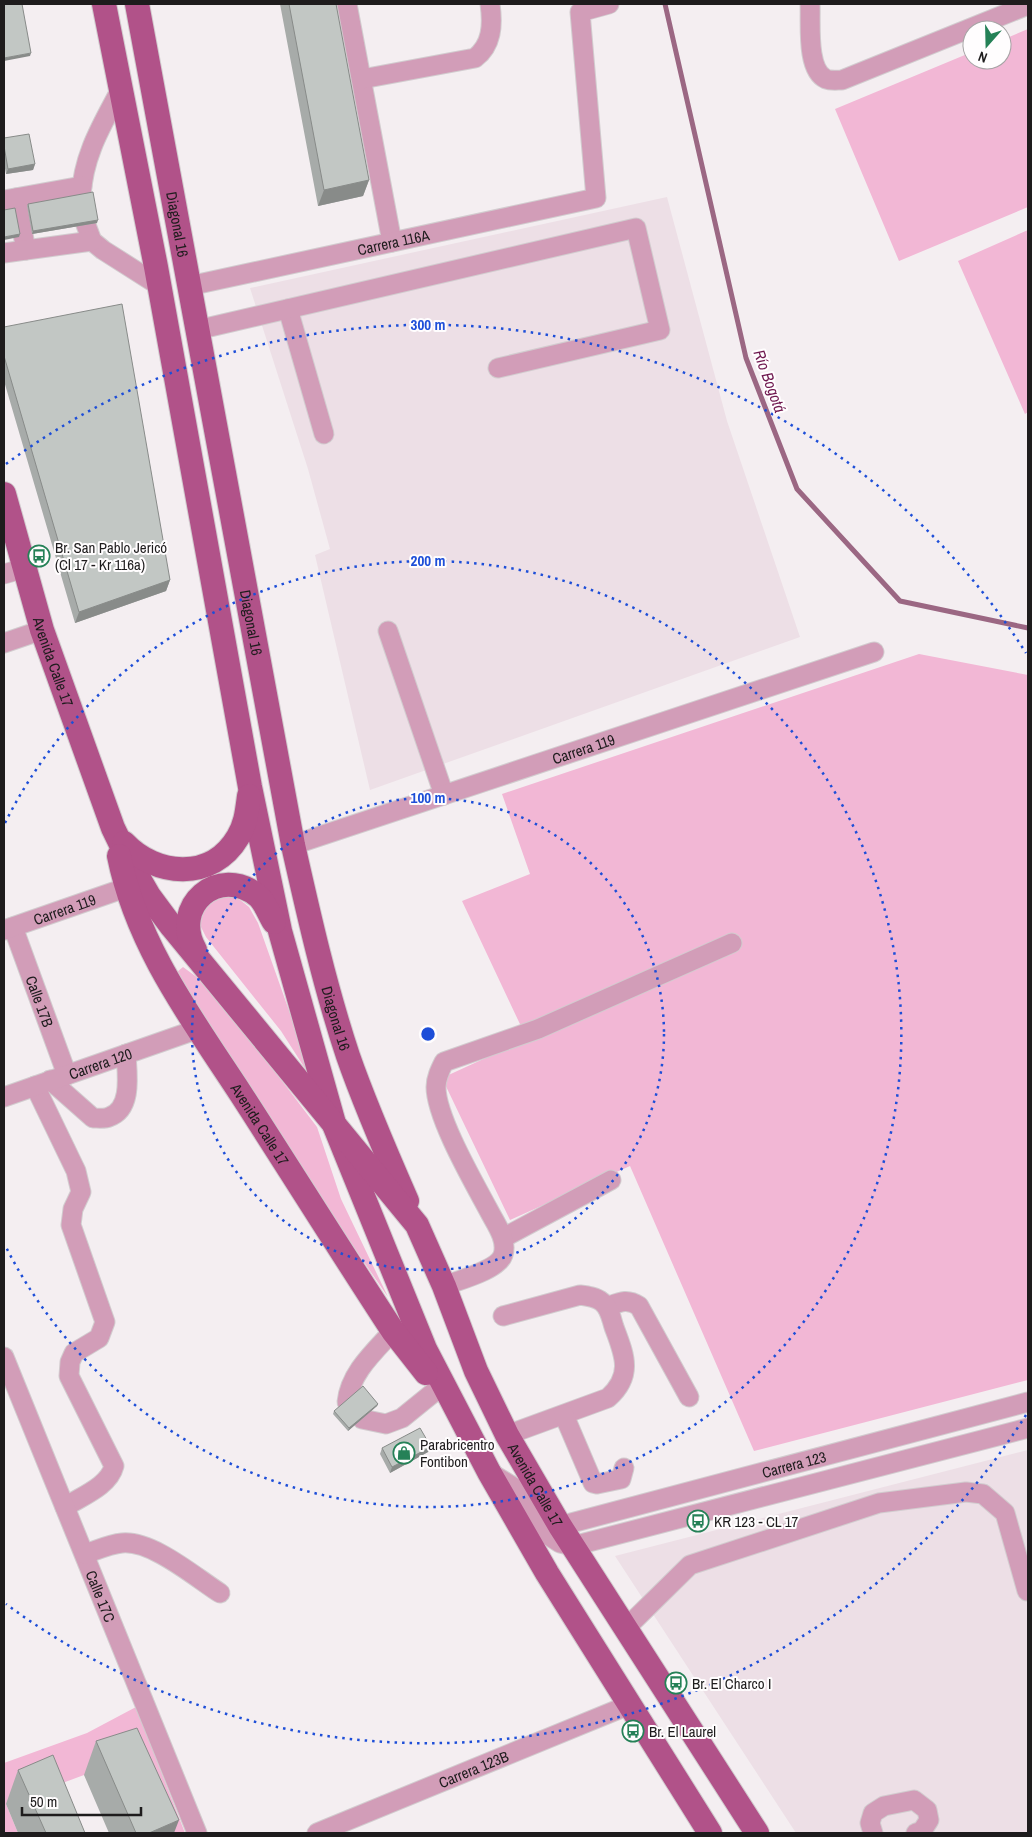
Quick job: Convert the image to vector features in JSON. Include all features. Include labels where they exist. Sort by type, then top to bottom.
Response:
[{"type":"main road","name":"Diagonal 16","points":[[104,4],[158,285],[250,787],[280,931],[336,1127]]},
{"type":"main road","name":"Diagonal 16","points":[[137,4],[293,845],[311,922],[347,1053],[377,1133],[418,1226]]},
{"type":"main road","name":"Avenida Calle 17","points":[[4,494],[14,571],[42,630],[113,828],[130,863],[149,896],[172,927],[198,956],[418,1226],[444,1286],[476,1371],[507,1435],[560,1526],[757,1833]]},
{"type":"main road","points":[[113,828],[135,855],[152,865],[171,870],[191,869],[209,863],[226,852],[238,837],[246,819],[250,787]]},
{"type":"main road","name":"Avenida Calle 17","points":[[113,828],[125,888],[165,975],[393,1331],[445,1393]]},
{"type":"main road","points":[[165,975],[174,962],[190,956],[198,956],[190,941],[187,925],[190,909],[200,896],[214,887],[230,884],[246,888],[260,898],[280,931]]},
{"type":"main road","name":"Avenida Calle 17","points":[[336,1127],[402,1296],[445,1393],[547,1573],[710,1833]]},
{"type":"street","points":[[348,4],[392,242]]},
{"type":"street","points":[[362,78],[475,58],[483,52],[490,41],[490,4]]},
{"type":"street","name":"Carrera 116A","points":[[189,286],[596,198],[580,12],[609,4]]},
{"type":"street","points":[[810,4],[813,64],[820,74],[828,80],[842,80],[1028,5]]},
{"type":"street","points":[[26,250],[10,199],[82,191],[84,168],[92,146],[121,89]]},
{"type":"street","points":[[197,330],[636,228],[660,330],[498,368]]},
{"type":"street","points":[[4,253],[26,250],[89,233],[123,265],[158,285]]},
{"type":"street","points":[[288,308],[324,434]]},
{"type":"street","points":[[4,643],[42,630]]},
{"type":"street","points":[[388,631],[444,795]]},
{"type":"street","name":"Carrera 119","points":[[293,845],[874,652]]},
{"type":"street","name":"Carrera 119","points":[[8,928],[125,888]]},
{"type":"street","name":"Calle 17B","points":[[8,928],[81,1192],[73,1209],[70,1225],[105,1322],[99,1338],[74,1353],[70,1362],[69,1376],[114,1466],[112,1476],[66,1507]]},
{"type":"street","points":[[444,1286],[495,1266],[503,1255],[504,1238],[470,1178],[444,1118],[436,1087],[439,1072],[444,1062],[538,1029],[732,943]]},
{"type":"street","name":"Carrera 120","points":[[4,1096],[198,1029]]},
{"type":"street","points":[[51,1080],[93,1118],[108,1118],[119,1110],[128,1092],[126,1054]]},
{"type":"street","points":[[504,1238],[611,1180]]},
{"type":"street","points":[[503,1316],[580,1295],[596,1299],[608,1307],[626,1358],[624,1375],[617,1390],[608,1398],[507,1435]]},
{"type":"street","points":[[608,1307],[625,1300],[631,1301],[638,1306],[690,1397]]},
{"type":"street","points":[[347,1402],[348,1389],[356,1375],[393,1331]]},
{"type":"street","name":"Calle 17C","points":[[4,1357],[197,1833]]},
{"type":"street","points":[[362,1419],[386,1424],[402,1418],[445,1393]]},
{"type":"street","name":"Carrera 123","points":[[560,1526],[1028,1402]]},
{"type":"street","points":[[564,1415],[593,1483],[598,1484],[620,1479],[624,1468]]},
{"type":"street","name":"Carrera 123","points":[[573,1546],[1028,1428]]},
{"type":"street","points":[[489,1472],[520,1491],[543,1532],[560,1543],[573,1546]]},
{"type":"street","points":[[626,1628],[690,1565],[879,1503],[966,1492],[983,1494],[1005,1513],[1027,1591]]},
{"type":"street","points":[[85,1554],[120,1542],[132,1542],[154,1550],[220,1593]]},
{"type":"street","name":"Carrera 123B","points":[[317,1833],[629,1705]]},
{"type":"street","points":[[873,1833],[870,1823],[872,1813],[884,1806],[914,1800],[927,1810],[929,1820],[922,1831],[916,1833]]},
{"type":"shaded area","points":[[1028,29],[1028,207],[899,261],[835,109],[962,56],[962,70],[1012,70],[1012,36]]},
{"type":"shaded area","points":[[667,197],[727,421],[800,637],[370,790],[315,555],[330,549],[308,469],[250,288]]},
{"type":"shaded area","points":[[1028,230],[1028,412],[1025,414],[958,261]]},
{"type":"shaded area","points":[[919,654],[1028,675],[1028,1380],[754,1451],[630,1166],[510,1220],[442,1078],[527,1039],[462,901],[530,874],[502,794]]},
{"type":"shaded area","points":[[234,895],[249,907],[258,923],[315,1084],[281,1031],[206,937],[199,923],[203,902]]},
{"type":"shaded area","points":[[183,967],[198,978],[254,1044],[317,1127],[341,1199],[388,1297],[254,1102],[177,972]]},
{"type":"shaded area","points":[[1028,1450],[1028,1833],[796,1833],[615,1556]]},
{"type":"shaded area","points":[[136,1707],[185,1833],[158,1833],[84,1775],[6,1804],[18,1833],[4,1833],[4,1763],[87,1733]]},
{"type":"building","points":[[4,4],[22,4],[31,53],[4,58]]},
{"type":"building","points":[[289,4],[336,4],[369,180],[324,190]]},
{"type":"building","points":[[29,134],[35,164],[8,169],[4,138]]},
{"type":"building","points":[[93,192],[98,220],[33,231],[28,204]]},
{"type":"building","points":[[15,208],[20,234],[4,237],[4,210]]},
{"type":"building","points":[[122,304],[170,580],[79,612],[4,356],[4,327]]},
{"type":"building","points":[[363,1386],[378,1404],[349,1428],[334,1411]]},
{"type":"building","name":"Parabricentro Fontibon","points":[[420,1428],[431,1447],[392,1467],[382,1448]]},
{"type":"building","points":[[137,1728],[179,1820],[149,1833],[136,1833],[96,1741]]},
{"type":"building","points":[[53,1755],[85,1833],[46,1833],[18,1770]]},
{"type":"waterway","name":"Río Bogotá","points":[[665,4],[746,358],[797,489],[900,601],[1028,628]]},
{"type":"place","name":"Br. San Pablo Jericó (Cl 17 - Kr 116a)","points":[[39,556]]},
{"type":"place","name":"Parabricentro Fontibon","points":[[404,1453]]},
{"type":"place","name":"KR 123 - CL 17","points":[[698,1521]]},
{"type":"place","name":"Br. El Charco I","points":[[676,1683]]},
{"type":"place","name":"Br. El Laurel","points":[[633,1731]]}]
